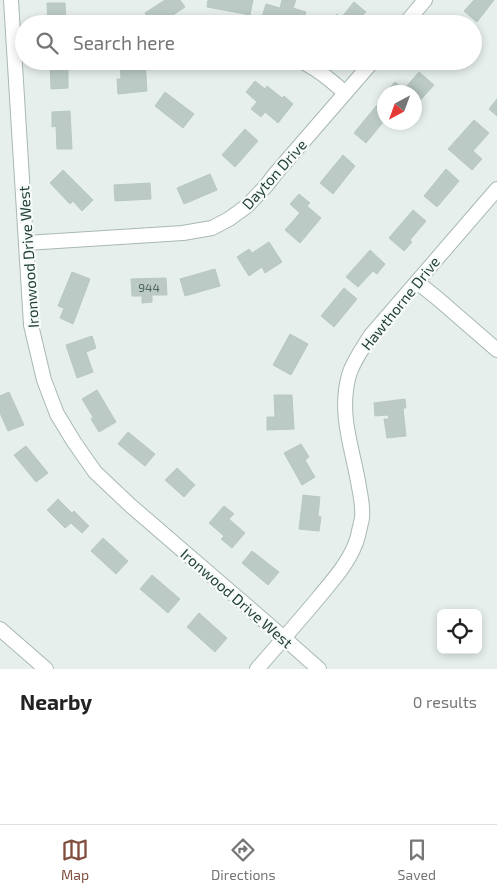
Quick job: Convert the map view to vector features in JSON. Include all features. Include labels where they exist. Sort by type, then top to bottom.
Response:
[{"type":"street","name":"Ironwood Drive West","points":[[11,0],[15,65]]},
{"type":"street","points":[[412,15],[425,0]]},
{"type":"street","name":"Ironwood Drive West","points":[[15,70],[31,325],[44,380],[57,414],[95,472],[131,506],[319,669]]},
{"type":"street","points":[[316,70],[346,93]]},
{"type":"street","name":"Dayton Drive","points":[[26,243],[183,233],[212,228],[247,206],[365,70]]},
{"type":"street","name":"Hawthorne Drive","points":[[257,669],[338,574],[349,557],[357,539],[362,517],[362,502],[345,417],[349,374],[356,359],[371,336],[497,189]]},
{"type":"street","points":[[417,282],[497,350]]},
{"type":"street","points":[[0,629],[46,669]]},
{"type":"building","points":[[165,0],[180,0],[185,7],[173,15],[146,15],[145,13]]},
{"type":"building","points":[[208,0],[253,0],[250,15],[207,7]]},
{"type":"building","points":[[282,0],[296,0],[293,8],[306,12],[305,15],[263,15],[266,4],[280,8]]},
{"type":"building","points":[[474,0],[494,0],[482,16],[469,15],[464,11]]},
{"type":"building","points":[[354,2],[366,12],[363,15],[343,15]]},
{"type":"building","points":[[47,3],[65,3],[66,15],[48,15]]},
{"type":"building","points":[[50,70],[68,70],[68,88],[51,89]]},
{"type":"building","points":[[120,70],[146,70],[147,91],[118,94],[117,79],[121,79]]},
{"type":"building","points":[[419,72],[434,85],[422,98],[422,85],[408,85]]},
{"type":"building","points":[[255,81],[265,89],[267,86],[282,98],[284,96],[293,104],[278,123],[265,112],[261,117],[251,109],[257,102],[246,92]]},
{"type":"building","points":[[165,92],[194,114],[183,128],[155,106]]},
{"type":"building","points":[[497,99],[497,116],[489,109]]},
{"type":"building","points":[[377,105],[377,130],[366,143],[354,133]]},
{"type":"building","points":[[70,111],[72,149],[57,149],[56,126],[52,127],[52,112]]},
{"type":"building","points":[[474,120],[489,133],[473,151],[482,159],[472,170],[448,149]]},
{"type":"building","points":[[245,129],[258,141],[235,167],[222,155]]},
{"type":"building","points":[[343,155],[355,166],[333,194],[320,183]]},
{"type":"building","points":[[446,169],[459,181],[437,207],[424,196]]},
{"type":"building","points":[[63,170],[93,200],[82,211],[73,201],[70,204],[50,183]]},
{"type":"building","points":[[210,174],[217,190],[184,204],[177,188]]},
{"type":"building","points":[[150,183],[151,199],[115,201],[114,185]]},
{"type":"building","points":[[299,194],[310,203],[307,206],[321,218],[300,243],[285,230],[300,213],[290,204]]},
{"type":"building","points":[[413,210],[426,221],[410,240],[412,242],[404,251],[389,238]]},
{"type":"building","points":[[269,242],[282,262],[265,273],[262,267],[249,276],[237,257],[249,249],[252,253]]},
{"type":"building","points":[[370,250],[385,264],[377,274],[373,271],[358,287],[346,277]]},
{"type":"building","points":[[215,269],[220,286],[185,296],[180,279]]},
{"type":"building","points":[[72,272],[90,279],[73,324],[60,318],[64,308],[58,306]]},
{"type":"building","points":[[166,278],[167,295],[152,295],[152,302],[142,303],[142,296],[132,296],[131,279]]},
{"type":"building","points":[[344,288],[357,299],[334,327],[321,316]]},
{"type":"building","points":[[290,334],[308,344],[291,375],[273,365]]},
{"type":"building","points":[[92,336],[96,348],[86,352],[93,372],[77,378],[66,345]]},
{"type":"building","points":[[97,390],[116,422],[99,432],[91,419],[93,417],[82,399]]},
{"type":"building","points":[[9,392],[24,425],[8,431],[0,413],[0,396]]},
{"type":"building","points":[[274,395],[292,395],[294,429],[267,430],[267,417],[275,417]]},
{"type":"building","points":[[405,399],[406,408],[403,408],[406,436],[387,438],[384,419],[389,419],[388,415],[375,416],[374,403]]},
{"type":"building","points":[[128,432],[155,454],[145,466],[118,444]]},
{"type":"building","points":[[301,444],[309,457],[305,460],[315,477],[302,485],[284,453]]},
{"type":"building","points":[[26,446],[48,473],[36,482],[14,455]]},
{"type":"building","points":[[177,468],[195,485],[184,497],[165,480]]},
{"type":"building","points":[[303,495],[320,497],[318,516],[321,517],[319,531],[299,529]]},
{"type":"building","points":[[58,499],[89,526],[82,533],[71,523],[65,528],[47,510]]},
{"type":"building","points":[[224,506],[234,514],[229,519],[245,533],[232,548],[221,539],[224,536],[209,523]]},
{"type":"building","points":[[103,538],[128,561],[116,574],[91,551]]},
{"type":"building","points":[[252,551],[279,572],[268,585],[242,563]]},
{"type":"building","points":[[152,575],[180,599],[168,613],[140,589]]},
{"type":"building","points":[[199,613],[227,638],[215,652],[187,627]]}]
